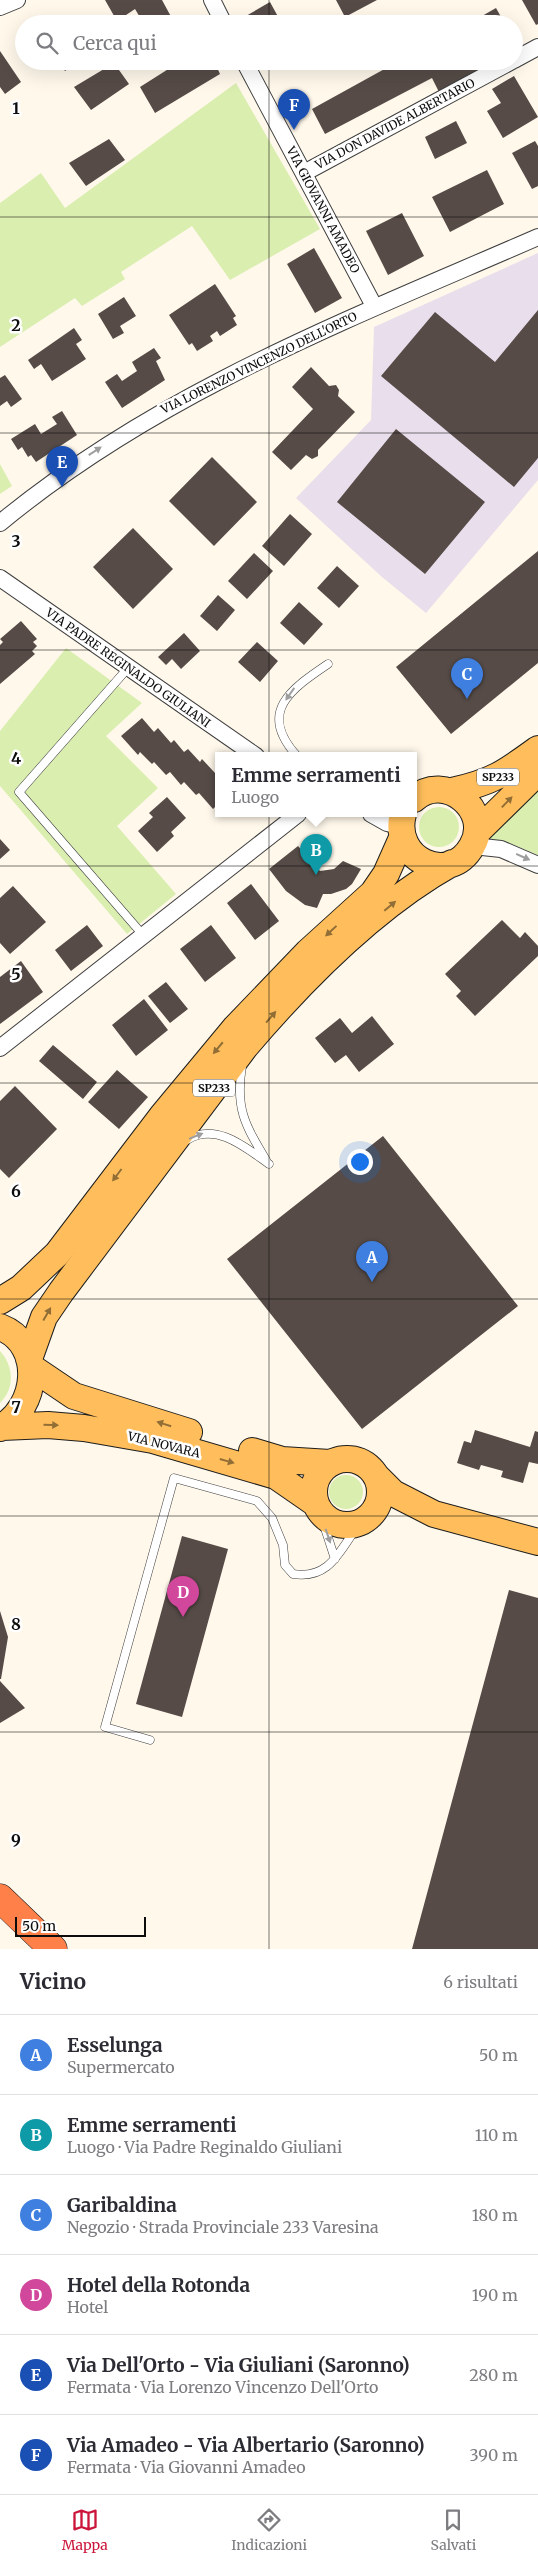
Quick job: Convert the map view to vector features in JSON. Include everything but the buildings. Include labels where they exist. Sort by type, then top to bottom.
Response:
[{"type":"highway","points":[[0,1898],[53,1949]]},
{"type":"highway","points":[[0,1922],[28,1949]]},
{"type":"main road","name":"SP233","points":[[417,797],[428,790],[452,791],[484,784],[501,776],[538,749]]},
{"type":"main road","name":"SP233","points":[[1,1427],[16,1416],[26,1402],[32,1385],[30,1363],[44,1318],[156,1164],[245,1047],[275,1012],[326,960],[402,895],[424,879],[468,853],[475,839],[538,772]]},
{"type":"main road","name":"SP233","points":[[452,791],[472,807],[476,819],[475,839]]},
{"type":"main road","name":"SP233","points":[[0,1301],[21,1288],[58,1254],[162,1116],[241,1021],[308,952],[373,893],[386,874],[394,823]]},
{"type":"main road","points":[[394,823],[408,850],[416,859],[440,866],[452,864]]},
{"type":"main road","points":[[0,1327],[19,1341],[30,1363]]},
{"type":"main road","name":"VIA NOVARA","points":[[30,1363],[74,1396],[282,1460],[330,1463],[348,1459],[359,1461],[369,1467],[393,1493],[434,1514],[538,1542]]},
{"type":"main road","name":"VIA NOVARA","points":[[1,1427],[48,1425],[84,1428],[153,1440],[276,1476],[317,1508],[328,1520],[337,1525],[349,1526],[364,1520],[434,1514]]},
{"type":"main road","points":[[317,1508],[314,1482],[320,1472],[330,1463]]},
{"type":"main road","points":[[364,1520],[376,1508],[380,1498],[380,1486],[376,1476]]},
{"type":"street","points":[[0,7],[17,0]]},
{"type":"street","points":[[212,0],[220,15]]},
{"type":"street","name":"VIA DON DAVIDE ALBERTARIO","points":[[523,55],[538,47]]},
{"type":"street","name":"VIA GIOVANNI AMADEO","points":[[249,70],[374,306]]},
{"type":"street","name":"VIA DON DAVIDE ALBERTARIO","points":[[304,173],[495,70]]},
{"type":"street","name":"VIA LORENZO VINCENZO DELL'ORTO","points":[[0,523],[66,471],[157,414],[230,374],[374,306],[538,236]]},
{"type":"street","name":"VIA PADRE REGINALDO GIULIANI","points":[[0,578],[250,752]]},
{"type":"street","points":[[0,1048],[294,817]]},
{"type":"street","points":[[379,817],[394,823]]},
{"type":"street","points":[[475,839],[538,865]]},
{"type":"lane","points":[[293,752],[288,747],[281,731],[278,718],[282,706],[296,686],[328,664]]},
{"type":"lane","points":[[128,668],[19,792],[144,935]]},
{"type":"lane","points":[[156,1164],[189,1138],[203,1133],[215,1133],[237,1142],[269,1164],[247,1129],[240,1110],[238,1092],[245,1047]]},
{"type":"lane","points":[[150,1740],[105,1727],[174,1478],[257,1501],[272,1518],[283,1545],[285,1565],[293,1574],[316,1574],[327,1568],[364,1520]]},
{"type":"lane","points":[[317,1508],[335,1559]]},
{"type":"shaded area","points":[[538,253],[538,480],[426,613],[382,577],[296,498],[371,420],[374,327]]},
{"type":"green space","points":[[236,83],[320,229],[230,280],[192,226],[121,272],[125,279],[82,306],[75,298],[0,347],[0,203],[41,173],[65,208]]},
{"type":"green space","points":[[0,464],[12,486],[0,494]]},
{"type":"green space","points":[[66,648],[142,703],[106,736],[158,788],[117,826],[176,894],[127,934],[0,786],[0,731]]},
{"type":"green space","points":[[538,784],[538,855],[514,845],[488,840],[498,824]]},
{"type":"green space","points":[[443,807],[450,810],[456,816],[459,827],[458,835],[450,844],[443,847],[435,847],[428,844],[420,835],[419,823],[422,816],[431,808]]},
{"type":"green space","points":[[0,1351],[8,1363],[11,1377],[8,1391],[0,1403]]},
{"type":"green space","points":[[346,1475],[353,1476],[358,1480],[362,1485],[362,1499],[358,1504],[353,1508],[346,1509],[339,1508],[334,1504],[330,1499],[329,1492],[330,1485],[334,1480],[339,1476]]},
{"type":"place","name":"Via Amadeo - Via Albertario (Saronno)","points":[[294,130]]},
{"type":"place","name":"Via Dell'Orto - Via Giuliani (Saronno)","points":[[62,487]]},
{"type":"place","name":"Garibaldina","points":[[467,699]]},
{"type":"place","name":"Emme serramenti","points":[[316,875]]},
{"type":"place","name":"Esselunga","points":[[372,1282]]},
{"type":"place","name":"Hotel della Rotonda","points":[[183,1617]]}]
